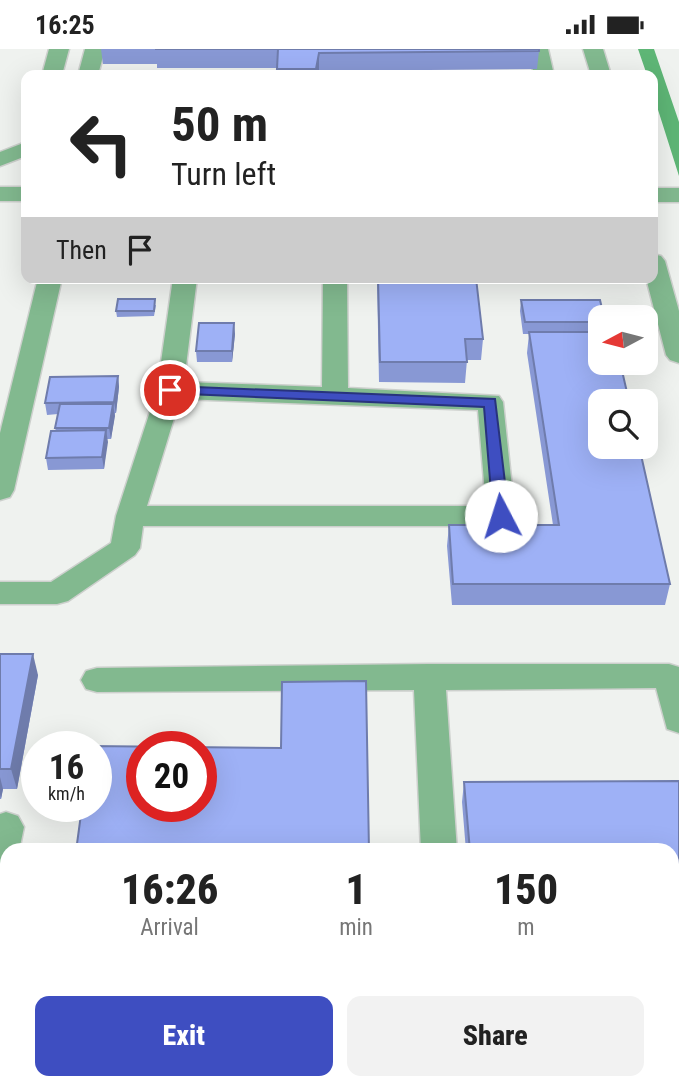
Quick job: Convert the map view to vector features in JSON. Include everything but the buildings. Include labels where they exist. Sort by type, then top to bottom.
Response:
[{"type":"street","points":[[53,70],[59,49]]},
{"type":"street","points":[[89,70],[95,49]]},
{"type":"street","points":[[538,49],[543,70]]},
{"type":"street","points":[[593,49],[599,70]]},
{"type":"street","points":[[0,160],[21,150]]},
{"type":"street","points":[[1,198],[21,195]]},
{"type":"street","points":[[658,195],[679,195]]},
{"type":"street","points":[[658,279],[679,355]]},
{"type":"street","points":[[0,490],[49,284]]},
{"type":"street","points":[[0,593],[57,593],[125,548],[130,516],[170,390],[185,284]]},
{"type":"street","points":[[335,284],[335,396]]},
{"type":"street","points":[[130,516],[501,516],[490,403],[170,390]]},
{"type":"street","points":[[429,676],[439,843]]},
{"type":"street","points":[[97,680],[669,676],[679,720]]},
{"type":"shaded area","points":[[638,49],[654,49],[679,122],[679,176],[658,110],[658,70],[645,70]]},
{"type":"route","points":[[170,390],[490,403],[501,516]]}]
